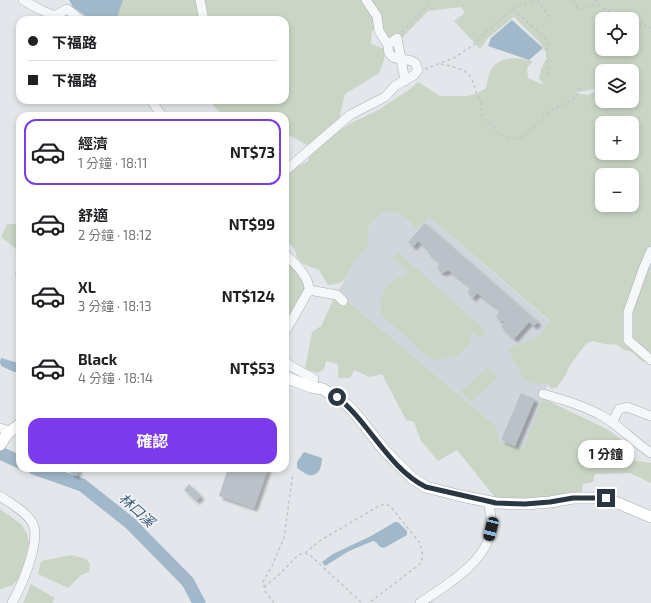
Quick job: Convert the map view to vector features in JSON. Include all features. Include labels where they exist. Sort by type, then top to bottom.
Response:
[{"type":"main road","points":[[289,379],[311,387],[323,388],[346,404],[385,451],[417,483],[426,487],[488,502],[525,504],[573,498],[606,498],[651,517]]},
{"type":"main road","points":[[0,445],[6,431],[16,426]]},
{"type":"street","points":[[23,0],[55,16],[67,9],[76,16]]},
{"type":"street","points":[[200,0],[203,16]]},
{"type":"street","points":[[289,168],[350,115],[385,97],[395,86],[414,75],[418,70],[416,65],[412,62],[398,60],[390,55],[388,44],[379,31],[377,16],[366,0]]},
{"type":"street","points":[[388,44],[397,38],[405,81]]},
{"type":"street","points":[[651,251],[628,312],[628,340],[651,360]]},
{"type":"street","points":[[289,258],[298,267],[309,283],[309,290],[289,325]]},
{"type":"street","points":[[309,290],[337,295],[343,301]]},
{"type":"street","points":[[289,365],[314,379],[311,387]]},
{"type":"street","points":[[543,394],[571,402],[599,414],[641,447],[651,453]]},
{"type":"street","points":[[612,423],[619,409],[627,407],[651,416]]},
{"type":"street","points":[[0,496],[26,516],[33,524],[33,549],[19,590],[12,603]]},
{"type":"street","points":[[420,603],[452,581],[482,553],[488,541],[491,529],[488,502]]},
{"type":"path","points":[[397,38],[427,6],[429,0]]},
{"type":"path","points":[[418,70],[431,68],[454,58],[475,44],[482,35],[514,10],[534,0]]},
{"type":"path","points":[[537,0],[552,20]]},
{"type":"path","points":[[573,0],[578,9],[582,10],[596,4]]},
{"type":"path","points":[[596,4],[610,12]]},
{"type":"path","points":[[514,10],[545,38],[547,42],[547,76]]},
{"type":"path","points":[[639,25],[651,28]]},
{"type":"path","points":[[441,64],[466,72],[471,77],[476,87],[477,94],[482,102],[481,112],[486,122],[493,126],[499,134],[510,138],[519,138],[528,132],[548,112],[570,102],[576,96],[580,88],[580,84]]},
{"type":"path","points":[[274,603],[265,591],[263,582],[272,566],[284,538],[293,473]]},
{"type":"path","points":[[264,587],[281,574],[298,555],[305,553],[321,540],[385,504],[390,506],[420,543],[422,556],[420,564],[369,603]]},
{"type":"path","points":[[305,553],[310,555],[362,603]]},
{"type":"shaded area","points":[[395,210],[401,213],[415,228],[429,217],[550,322],[579,330],[543,394],[523,449],[500,442],[496,426],[337,292],[355,261],[366,247],[370,224],[377,217],[386,212]]},
{"type":"green space","points":[[119,0],[651,0],[651,364],[641,360],[618,345],[592,341],[586,344],[570,365],[565,376],[557,387],[551,389],[548,384],[530,383],[524,380],[508,349],[539,336],[550,321],[429,217],[422,226],[415,228],[404,217],[396,212],[392,211],[382,214],[370,224],[367,246],[355,261],[346,278],[340,283],[335,284],[328,285],[319,270],[303,264],[297,258],[295,250],[289,243],[289,171],[308,161],[310,153],[351,123],[378,110],[418,82],[440,96],[467,96],[476,94],[486,88],[490,72],[494,66],[503,60],[515,58],[533,61],[527,68],[528,78],[544,85],[539,78],[542,67],[548,56],[541,44],[514,17],[488,38],[480,49],[454,21],[465,13],[461,7],[428,11],[402,38],[396,34],[390,38],[384,35],[382,29],[372,31],[371,44],[385,49],[384,60],[379,73],[345,94],[339,121],[307,145],[289,135],[289,112],[219,112],[212,104],[289,104],[289,16],[117,16]]},
{"type":"green space","points":[[7,224],[16,224],[16,249],[1,237]]},
{"type":"green space","points":[[398,252],[487,332],[481,338],[472,331],[470,341],[467,346],[455,356],[439,360],[429,358],[384,317],[381,312],[380,299],[387,286],[394,280],[409,273],[392,257]]},
{"type":"green space","points":[[289,260],[309,281],[289,326]]},
{"type":"green space","points":[[337,292],[496,426],[500,442],[523,449],[542,398],[607,429],[622,440],[626,451],[636,461],[651,463],[651,483],[630,473],[595,474],[593,482],[583,484],[581,500],[498,501],[457,450],[438,461],[421,441],[414,422],[406,420],[382,374],[370,377],[354,370],[350,378],[338,378],[338,364],[326,361],[324,369],[318,373],[305,369],[312,332],[321,326]]},
{"type":"green space","points":[[488,367],[498,378],[471,402],[461,391]]},
{"type":"green space","points":[[0,509],[21,524],[27,534],[29,543],[21,576],[13,585],[0,589]]},
{"type":"green space","points":[[71,555],[86,559],[90,564],[89,572],[81,575],[68,588],[38,574],[41,561]]},
{"type":"green space","points":[[31,584],[55,598],[52,603],[23,603]]},
{"type":"water","points":[[69,0],[123,0],[117,16],[85,16],[73,7]]},
{"type":"water","points":[[512,20],[543,48],[529,60],[488,46],[491,38]]},
{"type":"water","points":[[1,358],[16,362],[16,372],[1,366]]},
{"type":"water","points":[[304,452],[322,458],[321,467],[318,473],[312,475],[307,474],[297,468],[297,462]]},
{"type":"water","points":[[395,522],[398,522],[407,531],[407,535],[384,548],[380,547],[373,541],[349,551],[325,566],[322,562],[333,554],[371,536]]},
{"type":"building","points":[[425,223],[538,322],[534,326],[529,322],[514,339],[501,327],[505,322],[496,317],[500,310],[477,293],[473,298],[469,295],[468,291],[471,287],[448,270],[443,273],[439,271],[439,262],[427,252],[429,250],[418,241],[413,247],[408,242]]},
{"type":"building","points":[[521,393],[535,399],[515,446],[501,440]]},
{"type":"building","points":[[70,472],[78,472],[76,476]]},
{"type":"building","points":[[227,472],[267,472],[254,508],[219,496]]},
{"type":"building","points":[[189,484],[201,496],[196,501],[184,490]]},
{"type":"waterway","name":"林口溪","points":[[0,453],[16,460]]},
{"type":"waterway","name":"林口溪","points":[[45,472],[82,485],[130,523],[188,582],[199,603]]},
{"type":"route","points":[[337,397],[354,412],[375,440],[399,466],[417,483],[426,487],[496,503],[525,504],[573,498],[606,498]]}]
